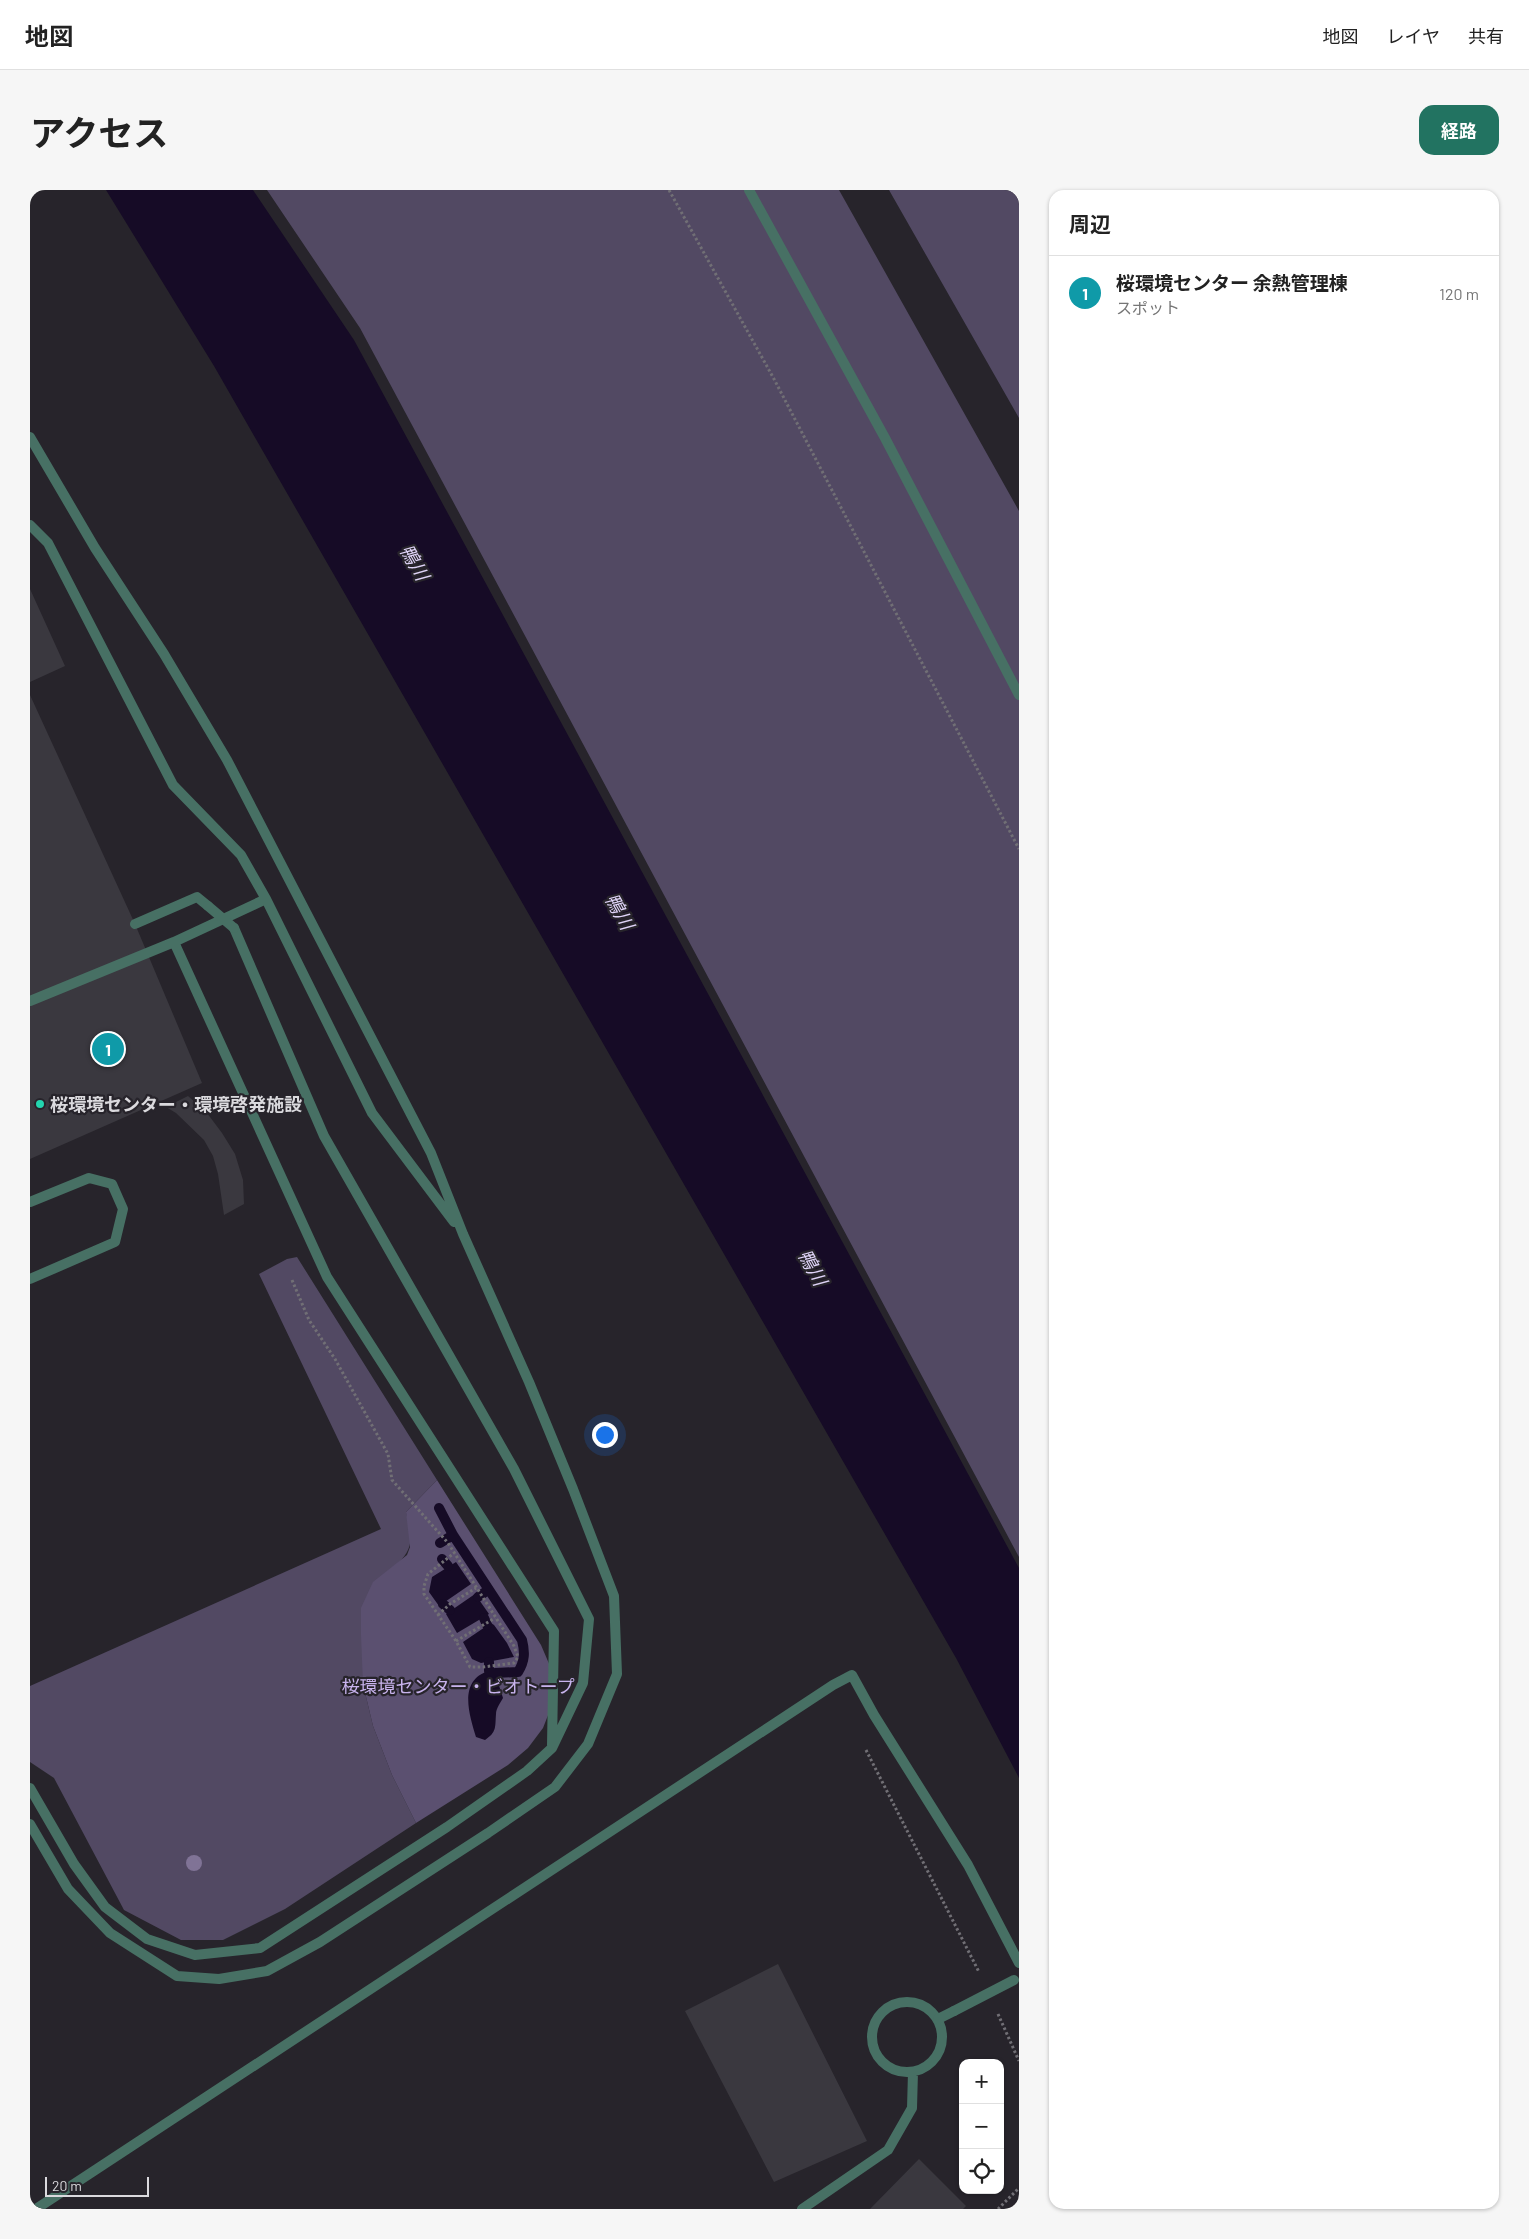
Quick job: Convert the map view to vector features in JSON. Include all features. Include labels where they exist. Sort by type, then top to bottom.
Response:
[{"type":"street","points":[[749,190],[889,447],[1019,695]]},
{"type":"street","points":[[30,437],[95,548],[164,654],[227,760],[431,1153],[463,1234],[529,1382],[614,1596],[617,1674],[588,1744],[555,1787],[320,1942],[268,1972],[229,1977],[177,1976],[110,1933],[68,1889],[30,1824]]},
{"type":"street","points":[[30,524],[48,543],[173,785],[241,855],[266,900],[372,1113],[463,1234]]},
{"type":"street","points":[[30,1788],[74,1864],[105,1907],[147,1939],[195,1955],[260,1948],[447,1827],[528,1771],[552,1748],[583,1683],[589,1619],[514,1469],[324,1136],[234,928],[197,897],[135,924]]},
{"type":"street","points":[[30,1001],[174,942],[266,900]]},
{"type":"street","points":[[174,942],[327,1277],[554,1631],[552,1748]]},
{"type":"street","points":[[30,1202],[88,1178],[112,1184],[123,1209],[115,1242],[30,1279]]},
{"type":"street","points":[[36,2209],[824,1690],[852,1675],[874,1715],[968,1865],[1019,1963]]},
{"type":"street","points":[[938,2019],[1016,1979]]},
{"type":"street","points":[[907,2002],[919,2004],[930,2010],[938,2019],[942,2030],[942,2042],[933,2062],[913,2072],[902,2072],[891,2068],[879,2057],[872,2042],[872,2031],[877,2020],[884,2010],[895,2004],[907,2002]]},
{"type":"street","points":[[802,2209],[888,2150],[912,2108],[913,2072]]},
{"type":"path","points":[[669,190],[774,379],[1019,849]]},
{"type":"path","points":[[292,1280],[309,1320],[335,1359],[388,1454],[392,1480],[444,1537],[488,1605],[494,1618],[508,1636],[518,1657],[514,1663],[470,1667],[456,1641],[427,1600],[424,1586],[428,1574],[454,1553]]},
{"type":"path","points":[[438,1615],[450,1604],[477,1589]]},
{"type":"path","points":[[456,1641],[494,1618]]},
{"type":"path","points":[[864,1746],[980,1973]]},
{"type":"path","points":[[996,2009],[1019,2062]]},
{"type":"path","points":[[998,2209],[1019,2188]]},
{"type":"shaded area","points":[[267,190],[839,190],[1019,511],[1019,1557],[360,328]]},
{"type":"shaded area","points":[[889,190],[1019,190],[1019,418]]},
{"type":"shaded area","points":[[297,1257],[437,1480],[406,1512],[410,1530],[410,1543],[405,1555],[393,1568],[363,1684],[373,1726],[392,1775],[416,1823],[285,1909],[223,1940],[181,1940],[124,1910],[54,1778],[30,1762],[30,1686],[381,1529],[259,1274],[287,1259]]},
{"type":"green space","name":"桜環境センター・ビオトープ","points":[[437,1480],[541,1645],[553,1673],[552,1705],[543,1728],[528,1748],[508,1765],[416,1823],[392,1775],[373,1726],[363,1684],[361,1608],[373,1582],[407,1555],[410,1547],[406,1512]]},
{"type":"water","name":"鴨川","points":[[106,190],[253,190],[354,340],[1019,1568],[1019,1778],[956,1658],[214,366]]},
{"type":"water","points":[[456,1562],[471,1584],[439,1606],[429,1592],[432,1577]]},
{"type":"water","points":[[475,1594],[489,1614],[457,1633],[446,1614]]},
{"type":"water","points":[[491,1623],[507,1643],[514,1657],[481,1663],[472,1659],[463,1642]]},
{"type":"water","points":[[489,1671],[495,1673],[503,1698],[498,1706],[493,1732],[485,1740],[476,1737],[468,1699],[469,1690],[473,1682],[479,1675]]},
{"type":"building","points":[[30,589],[65,666],[30,682]]},
{"type":"building","points":[[30,695],[135,924],[202,1083],[30,1159]]},
{"type":"building","points":[[188,1096],[207,1113],[222,1133],[235,1154],[243,1180],[244,1204],[224,1215],[218,1174],[213,1156],[204,1140],[176,1113],[166,1107]]},
{"type":"building","points":[[778,1964],[867,2141],[774,2182],[685,2011]]},
{"type":"building","points":[[919,2159],[966,2206],[963,2209],[870,2209]]},
{"type":"waterway","points":[[439,1508],[453,1535],[522,1640],[524,1656],[518,1672],[495,1673]]},
{"type":"waterway","points":[[440,1543],[453,1535]]},
{"type":"waterway","points":[[442,1559],[448,1566]]},
{"type":"waterway","points":[[478,1597],[488,1590]]},
{"type":"waterway","points":[[443,1604],[450,1610]]},
{"type":"waterway","points":[[484,1618],[487,1625]]},
{"type":"waterway","points":[[489,1662],[489,1671]]},
{"type":"place","name":"桜環境センター 余熱管理棟","points":[[108,1049]]},
{"type":"place","name":"桜環境センター・環境啓発施設","points":[[40,1104]]}]
